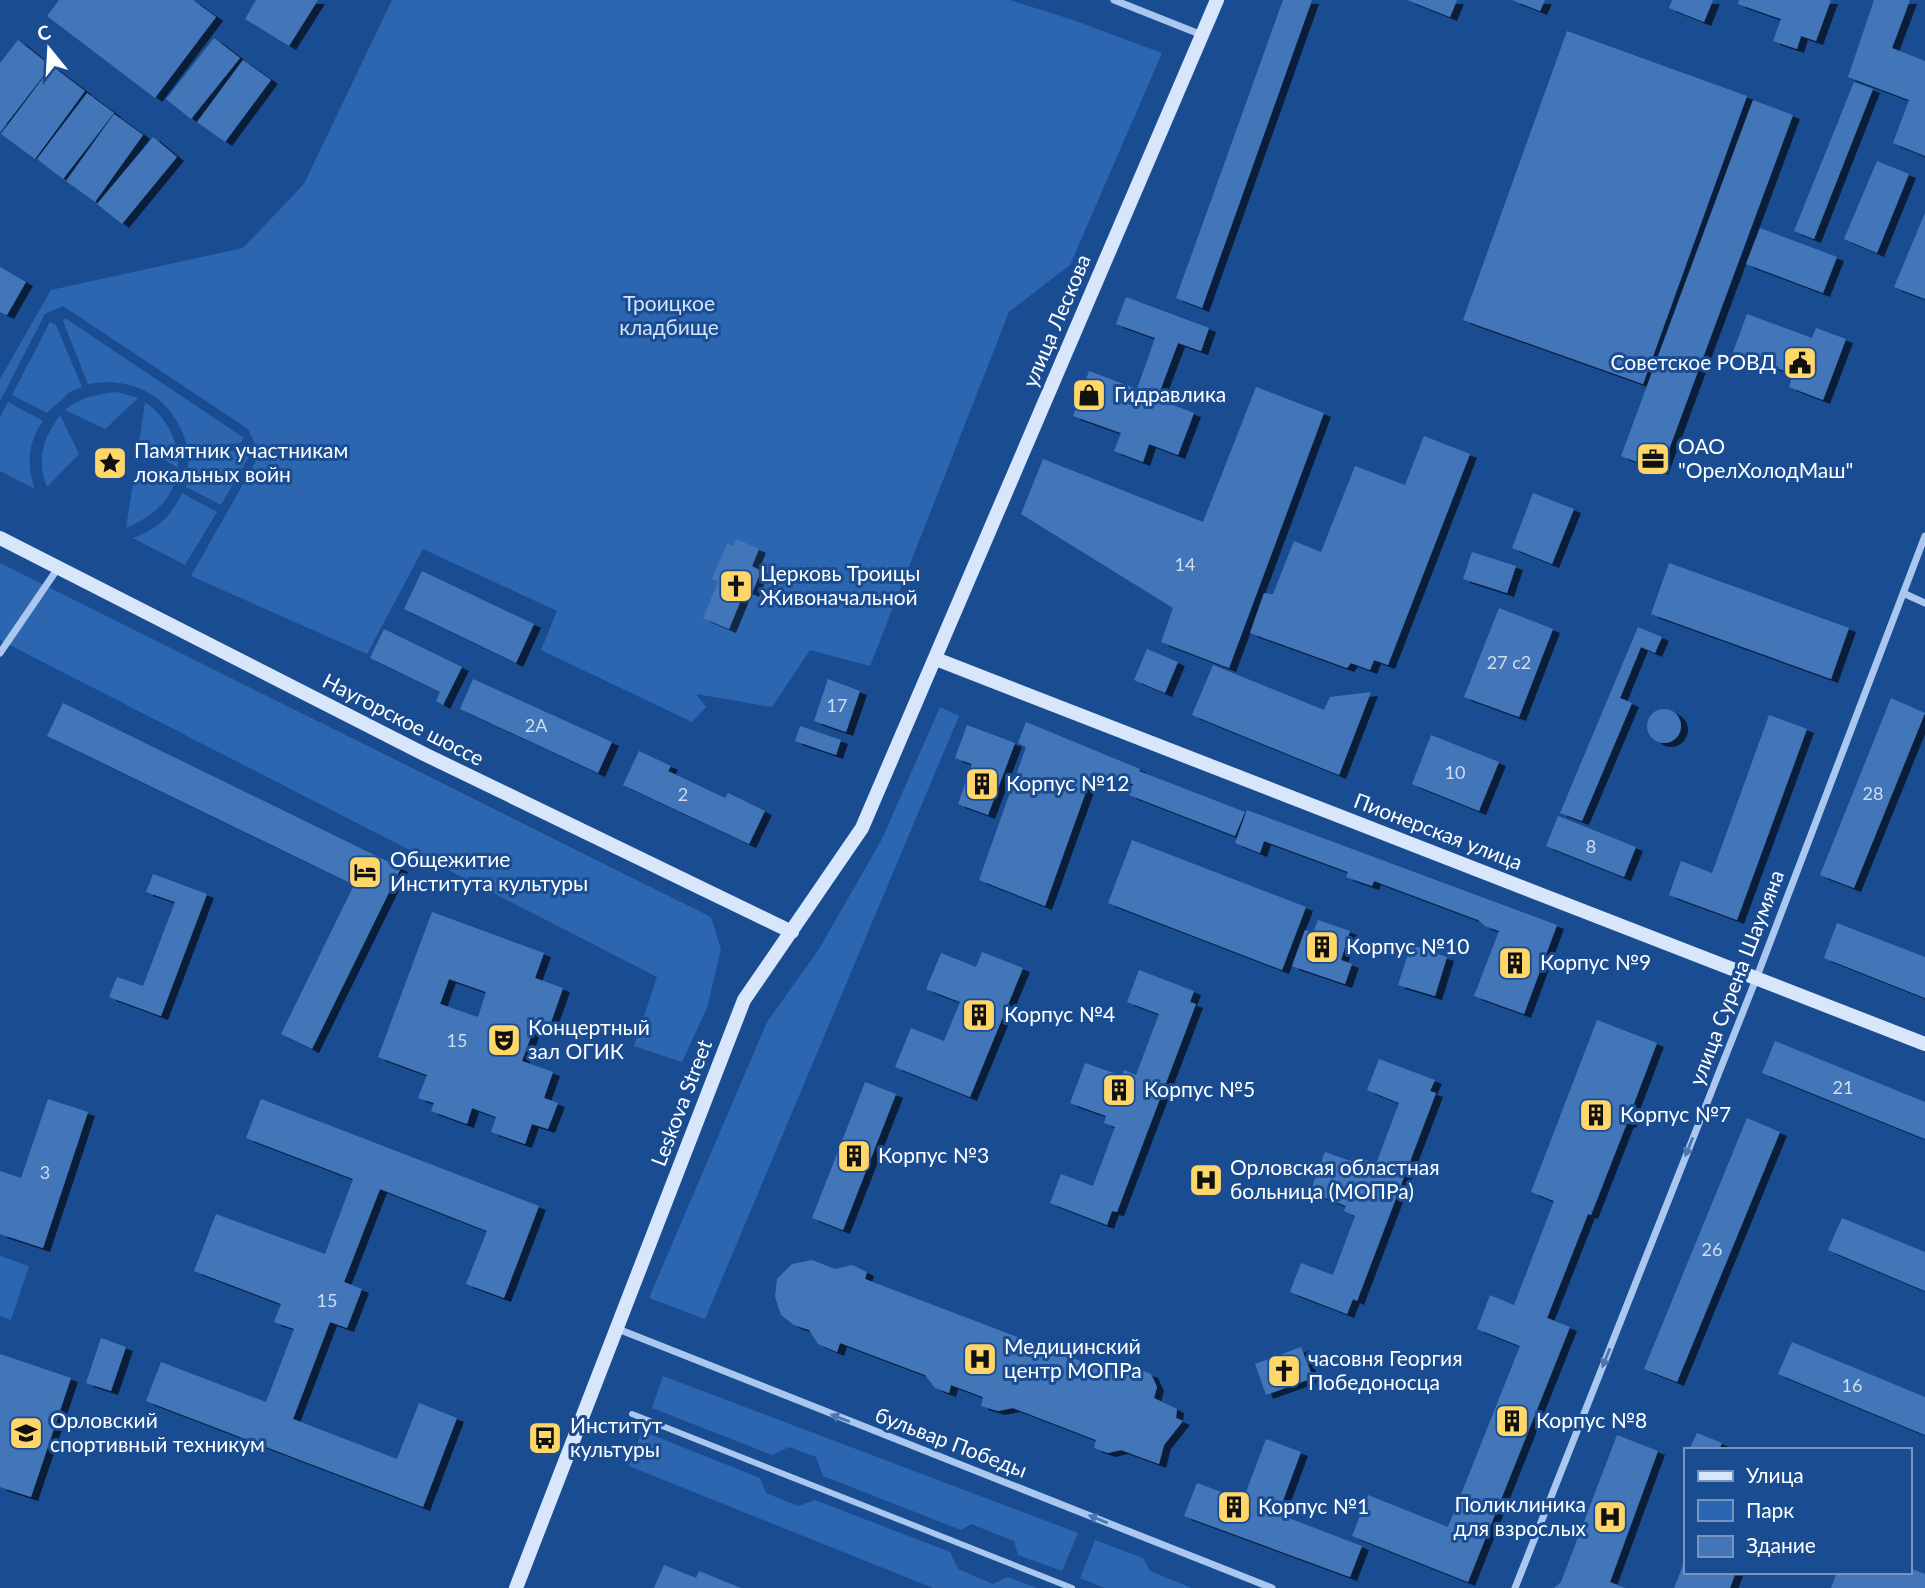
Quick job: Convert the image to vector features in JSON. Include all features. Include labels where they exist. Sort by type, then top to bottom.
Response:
[{"type":"main road","name":"улица Лескова","points":[[936,659],[1217,0]]},
{"type":"main road","name":"Наугорское шоссе","points":[[0,538],[471,777],[792,932]]},
{"type":"main road","name":"Leskova Street","points":[[516,1588],[744,1000],[862,828],[936,659]]},
{"type":"main road","name":"Пионерская улица","points":[[936,659],[1925,1044]]},
{"type":"street","points":[[1114,0],[1202,35]]},
{"type":"street","name":"улица Сурена Шаумяна","points":[[1515,1588],[1756,979],[1925,536]]},
{"type":"street","points":[[0,653],[58,568]]},
{"type":"street","points":[[1903,593],[1925,603]]},
{"type":"street","name":"бульвар Победы","points":[[618,1329],[1272,1588]]},
{"type":"street","points":[[632,1414],[1072,1588]]},
{"type":"green space","name":"Троицкое кладбище","points":[[392,0],[1010,0],[1162,53],[1070,265],[1009,312],[870,666],[810,650],[772,707],[696,694],[706,707],[692,722],[541,650],[557,611],[423,549],[367,654],[191,576],[255,463],[256,445],[248,429],[63,306],[45,314],[0,401],[0,379],[51,290],[243,248],[304,184]]},
{"type":"green space","points":[[65,318],[244,438],[240,443],[188,448],[174,416],[152,395],[123,383],[88,384],[63,321]]},
{"type":"green space","points":[[50,322],[56,325],[82,387],[70,392],[47,413],[12,395]]},
{"type":"green space","points":[[117,392],[138,398],[105,429],[65,410],[90,397]]},
{"type":"green space","points":[[8,402],[43,421],[34,437],[30,454],[30,471],[35,489],[0,471],[0,417]]},
{"type":"green space","points":[[145,402],[160,415],[170,430],[176,448],[178,468],[139,444]]},
{"type":"green space","points":[[60,415],[79,454],[47,487],[42,467],[43,450],[49,432]]},
{"type":"green space","points":[[243,450],[248,458],[221,505],[186,487],[189,456]]},
{"type":"green space","points":[[177,474],[170,493],[159,508],[126,528],[133,483]]},
{"type":"green space","points":[[182,493],[217,512],[185,565],[133,538],[163,521]]},
{"type":"green space","points":[[0,563],[711,917],[721,949],[707,1008],[682,1062],[634,1046],[657,977],[0,640]]},
{"type":"green space","points":[[940,707],[959,716],[705,1319],[649,1298],[767,1022],[819,949],[882,839]]},
{"type":"green space","points":[[0,1256],[29,1266],[11,1320],[0,1316]]},
{"type":"green space","points":[[663,1376],[1078,1533],[1062,1571],[1018,1555],[1014,1541],[971,1524],[961,1530],[823,1476],[816,1457],[789,1447],[772,1455],[652,1408]]},
{"type":"green space","points":[[642,1431],[760,1478],[766,1493],[798,1506],[815,1500],[950,1552],[958,1569],[993,1584],[1007,1577],[1037,1588],[933,1588],[629,1466]]},
{"type":"green space","points":[[1095,1540],[1143,1558],[1150,1571],[1192,1588],[1105,1588],[1080,1578]]},
{"type":"building","points":[[59,0],[193,0],[216,17],[155,98],[47,16]]},
{"type":"building","points":[[256,0],[318,0],[289,46],[245,19]]},
{"type":"building","points":[[1283,0],[1312,0],[1202,308],[1176,298]]},
{"type":"building","points":[[1407,0],[1457,0],[1450,17]]},
{"type":"building","points":[[1512,0],[1545,0],[1540,11]]},
{"type":"building","points":[[1672,0],[1713,0],[1704,22],[1669,8]]},
{"type":"building","points":[[1739,0],[1831,0],[1816,41],[1801,36],[1797,49],[1773,41],[1781,19],[1738,4]]},
{"type":"building","points":[[1874,0],[1910,0],[1892,48],[1925,61],[1925,156],[1893,143],[1909,100],[1848,77]]},
{"type":"building","points":[[1567,31],[1747,96],[1643,384],[1463,320]]},
{"type":"building","points":[[214,38],[240,58],[191,119],[166,99]]},
{"type":"building","points":[[18,40],[51,66],[0,132],[0,63]]},
{"type":"building","points":[[243,60],[271,80],[225,142],[197,122]]},
{"type":"building","points":[[52,66],[85,91],[35,159],[1,134]]},
{"type":"building","points":[[1854,82],[1873,89],[1814,239],[1794,231]]},
{"type":"building","points":[[87,93],[114,113],[63,179],[37,159]]},
{"type":"building","points":[[1753,100],[1793,115],[1661,471],[1621,456]]},
{"type":"building","points":[[114,114],[143,135],[95,202],[66,181]]},
{"type":"building","points":[[153,137],[177,157],[122,224],[97,204]]},
{"type":"building","points":[[1877,161],[1909,174],[1877,253],[1844,239]]},
{"type":"building","points":[[1925,213],[1925,299],[1894,287]]},
{"type":"building","points":[[1760,228],[1837,257],[1823,293],[1746,264]]},
{"type":"building","points":[[0,267],[26,282],[7,315],[0,312]]},
{"type":"building","points":[[1126,297],[1209,328],[1201,351],[1178,343],[1157,399],[1194,413],[1178,455],[1149,444],[1143,462],[1114,451],[1121,433],[1073,416],[1089,371],[1137,389],[1155,338],[1116,324]]},
{"type":"building","name":"Советское РОВД","points":[[1747,314],[1812,338],[1816,328],[1846,339],[1823,400],[1789,387],[1793,374],[1733,352]]},
{"type":"building","points":[[1256,387],[1324,413],[1229,668],[1161,642],[1173,608],[1021,514],[1043,459],[1203,522]]},
{"type":"building","points":[[1424,436],[1470,454],[1388,665],[1374,660],[1370,670],[1351,663],[1347,668],[1250,633],[1264,593],[1273,594],[1294,541],[1321,552],[1355,466],[1405,485]]},
{"type":"building","points":[[1533,493],[1574,509],[1552,564],[1512,548]]},
{"type":"building","name":"Церковь Троицы Живоначальной","points":[[736,539],[759,549],[752,566],[761,571],[752,593],[745,590],[729,629],[703,618],[718,582],[712,579],[727,544],[733,546]]},
{"type":"building","points":[[1472,552],[1516,566],[1507,593],[1463,579]]},
{"type":"building","points":[[1669,563],[1849,628],[1831,679],[1651,614]]},
{"type":"building","points":[[422,571],[534,624],[516,663],[404,609]]},
{"type":"building","points":[[1499,608],[1553,629],[1519,717],[1464,697]]},
{"type":"building","points":[[1638,627],[1662,637],[1655,653],[1641,647],[1620,698],[1632,703],[1582,821],[1560,813]]},
{"type":"building","points":[[384,629],[462,667],[443,705],[436,701],[440,692],[370,658]]},
{"type":"building","points":[[1147,649],[1178,662],[1165,693],[1134,680]]},
{"type":"building","points":[[1213,665],[1324,710],[1330,697],[1371,692],[1339,775],[1192,715]]},
{"type":"building","points":[[473,679],[612,742],[598,773],[460,709]]},
{"type":"building","points":[[828,679],[860,691],[846,732],[814,721]]},
{"type":"building","points":[[1891,698],[1925,713],[1854,888],[1820,875]]},
{"type":"building","points":[[63,703],[401,868],[312,1049],[281,1034],[354,885],[47,736]]},
{"type":"building","points":[[1664,709],[1676,714],[1681,726],[1676,738],[1664,743],[1652,738],[1647,726],[1652,714]]},
{"type":"building","points":[[1769,715],[1807,729],[1737,920],[1669,895],[1681,861],[1712,873]]},
{"type":"building","points":[[1026,722],[1140,769],[1139,771],[1245,812],[1235,836],[1129,795],[1133,784],[1093,772],[1045,906],[979,880],[1026,747],[1018,743]]},
{"type":"building","name":"Корпус №12","points":[[967,725],[1015,743],[988,815],[958,804],[972,764],[955,758]]},
{"type":"building","points":[[800,726],[841,740],[836,755],[795,741]]},
{"type":"building","points":[[1431,735],[1499,762],[1479,811],[1412,784]]},
{"type":"building","points":[[639,751],[671,766],[668,771],[725,798],[728,793],[765,811],[749,844],[623,785]]},
{"type":"building","points":[[1247,810],[1557,925],[1524,1014],[1474,996],[1499,931],[1478,920],[1374,881],[1372,886],[1346,877],[1348,872],[1264,841],[1260,853],[1235,843]]},
{"type":"building","points":[[1558,816],[1636,847],[1624,877],[1546,846]]},
{"type":"building","points":[[1132,840],[1306,907],[1282,970],[1108,903]]},
{"type":"building","points":[[153,874],[207,894],[161,1016],[109,997],[117,977],[143,986],[175,902],[146,892]]},
{"type":"building","points":[[432,912],[544,953],[535,978],[563,988],[550,1025],[537,1020],[522,1061],[553,1072],[544,1098],[558,1103],[548,1129],[532,1124],[525,1144],[491,1132],[496,1117],[472,1108],[467,1124],[431,1111],[434,1103],[418,1098],[427,1075],[378,1057]],"holes":[[[449,979],[486,992],[478,1017],[440,1004]]]},
{"type":"building","name":"Корпус №10","points":[[1318,920],[1350,931],[1341,960],[1352,964],[1345,984],[1292,966],[1305,930],[1313,933]]},
{"type":"building","points":[[1837,923],[1925,957],[1925,998],[1824,958]]},
{"type":"building","points":[[1411,945],[1447,957],[1435,996],[1398,985]]},
{"type":"building","name":"Корпус №4","points":[[982,952],[1023,968],[970,1097],[895,1067],[911,1028],[944,1041],[960,1002],[926,989],[941,953],[976,967]]},
{"type":"building","name":"Корпус №5","points":[[1139,970],[1194,991],[1190,1002],[1196,1004],[1117,1212],[1112,1211],[1107,1225],[1050,1203],[1061,1174],[1093,1186],[1115,1127],[1104,1123],[1106,1116],[1070,1103],[1085,1063],[1122,1076],[1124,1070],[1136,1075],[1159,1014],[1127,1002]]},
{"type":"building","points":[[1597,1020],[1657,1043],[1633,1106],[1635,1107],[1629,1124],[1627,1123],[1591,1215],[1588,1214],[1547,1318],[1570,1327],[1468,1582],[1352,1536],[1368,1495],[1448,1527],[1520,1346],[1477,1329],[1490,1295],[1514,1305],[1554,1201],[1531,1192]]},
{"type":"building","points":[[1775,1041],[1925,1102],[1925,1139],[1762,1073]]},
{"type":"building","points":[[1379,1059],[1435,1080],[1430,1091],[1436,1093],[1357,1301],[1353,1299],[1347,1314],[1290,1292],[1301,1263],[1333,1275],[1355,1216],[1344,1211],[1346,1206],[1310,1192],[1325,1152],[1362,1165],[1364,1159],[1376,1164],[1399,1103],[1367,1090]]},
{"type":"building","name":"Корпус №3","points":[[865,1082],[896,1094],[843,1230],[812,1218]]},
{"type":"building","points":[[48,1099],[88,1112],[43,1248],[0,1234],[0,1171],[21,1178]]},
{"type":"building","points":[[261,1099],[539,1206],[504,1298],[466,1284],[487,1231],[380,1189],[344,1282],[362,1289],[347,1328],[330,1322],[293,1419],[397,1459],[419,1403],[457,1418],[423,1507],[146,1401],[161,1362],[266,1402],[294,1329],[274,1322],[281,1304],[194,1271],[216,1214],[325,1254],[353,1179],[246,1138]]},
{"type":"building","points":[[1747,1118],[1780,1132],[1677,1382],[1644,1369]]},
{"type":"building","points":[[1842,1218],[1925,1252],[1925,1291],[1828,1250]]},
{"type":"building","name":"Медицинский центр МОПРа","points":[[812,1260],[835,1269],[852,1265],[867,1272],[865,1279],[1125,1378],[1131,1366],[1151,1374],[1157,1387],[1154,1398],[1177,1409],[1176,1418],[1183,1421],[1164,1445],[1159,1464],[1121,1450],[1108,1453],[1094,1448],[1096,1440],[1013,1408],[998,1411],[981,1406],[983,1397],[951,1385],[949,1393],[935,1388],[925,1375],[840,1343],[837,1352],[818,1344],[809,1330],[794,1325],[781,1315],[775,1297],[777,1279],[792,1264]]},
{"type":"building","points":[[101,1338],[126,1347],[111,1391],[86,1383]]},
{"type":"building","points":[[1792,1342],[1925,1397],[1925,1435],[1778,1374]]},
{"type":"building","name":"часовня Георгия Победоносца","points":[[1301,1347],[1313,1378],[1266,1395],[1255,1364]]},
{"type":"building","name":"Орловский спортивный техникум","points":[[0,1354],[71,1378],[31,1497],[0,1487]]},
{"type":"building","points":[[1697,1433],[1722,1443],[1720,1448],[1690,1448]]},
{"type":"building","name":"Поликлиника для взрослых","points":[[1617,1435],[1658,1451],[1610,1582],[1625,1588],[1554,1588],[1561,1582]]},
{"type":"building","name":"Корпус №1","points":[[1266,1439],[1301,1452],[1278,1514],[1362,1546],[1350,1577],[1184,1516],[1197,1483],[1243,1500]]},
{"type":"building","points":[[1684,1563],[1684,1574],[1735,1574],[1730,1588],[1674,1588]]},
{"type":"building","points":[[664,1565],[696,1578],[699,1571],[741,1588],[654,1588]]},
{"type":"building","points":[[1911,1569],[1925,1574],[1925,1588],[1831,1588],[1836,1574],[1911,1574]]},
{"type":"place","name":"Советское РОВД","points":[[1800,363]]},
{"type":"place","name":"Гидравлика","points":[[1089,395]]},
{"type":"place","name":"ОАО \"ОрелХолодМаш\"","points":[[1653,459]]},
{"type":"place","name":"Памятник участникам локальных войн","points":[[110,463]]},
{"type":"place","name":"Церковь Троицы Живоначальной","points":[[736,586]]},
{"type":"place","name":"Корпус №12","points":[[982,784]]},
{"type":"place","name":"Общежитие Института культуры","points":[[365,872]]},
{"type":"place","name":"Корпус №10","points":[[1322,947]]},
{"type":"place","name":"Корпус №9","points":[[1515,963]]},
{"type":"place","name":"Корпус №4","points":[[979,1015]]},
{"type":"place","name":"Концертный зал ОГИК","points":[[504,1040]]},
{"type":"place","name":"Корпус №5","points":[[1119,1090]]},
{"type":"place","name":"Корпус №7","points":[[1596,1115]]},
{"type":"place","name":"Корпус №3","points":[[854,1156]]},
{"type":"place","name":"Орловская областная больница (МОПРа)","points":[[1206,1180]]},
{"type":"place","name":"Медицинский центр МОПРа","points":[[980,1359]]},
{"type":"place","name":"часовня Георгия Победоносца","points":[[1284,1371]]},
{"type":"place","name":"Корпус №8","points":[[1512,1421]]},
{"type":"place","name":"Орловский спортивный техникум","points":[[26,1433]]},
{"type":"place","name":"Институт культуры","points":[[545,1438]]},
{"type":"place","name":"Корпус №1","points":[[1234,1507]]},
{"type":"place","name":"Поликлиника для взрослых","points":[[1610,1517]]}]
